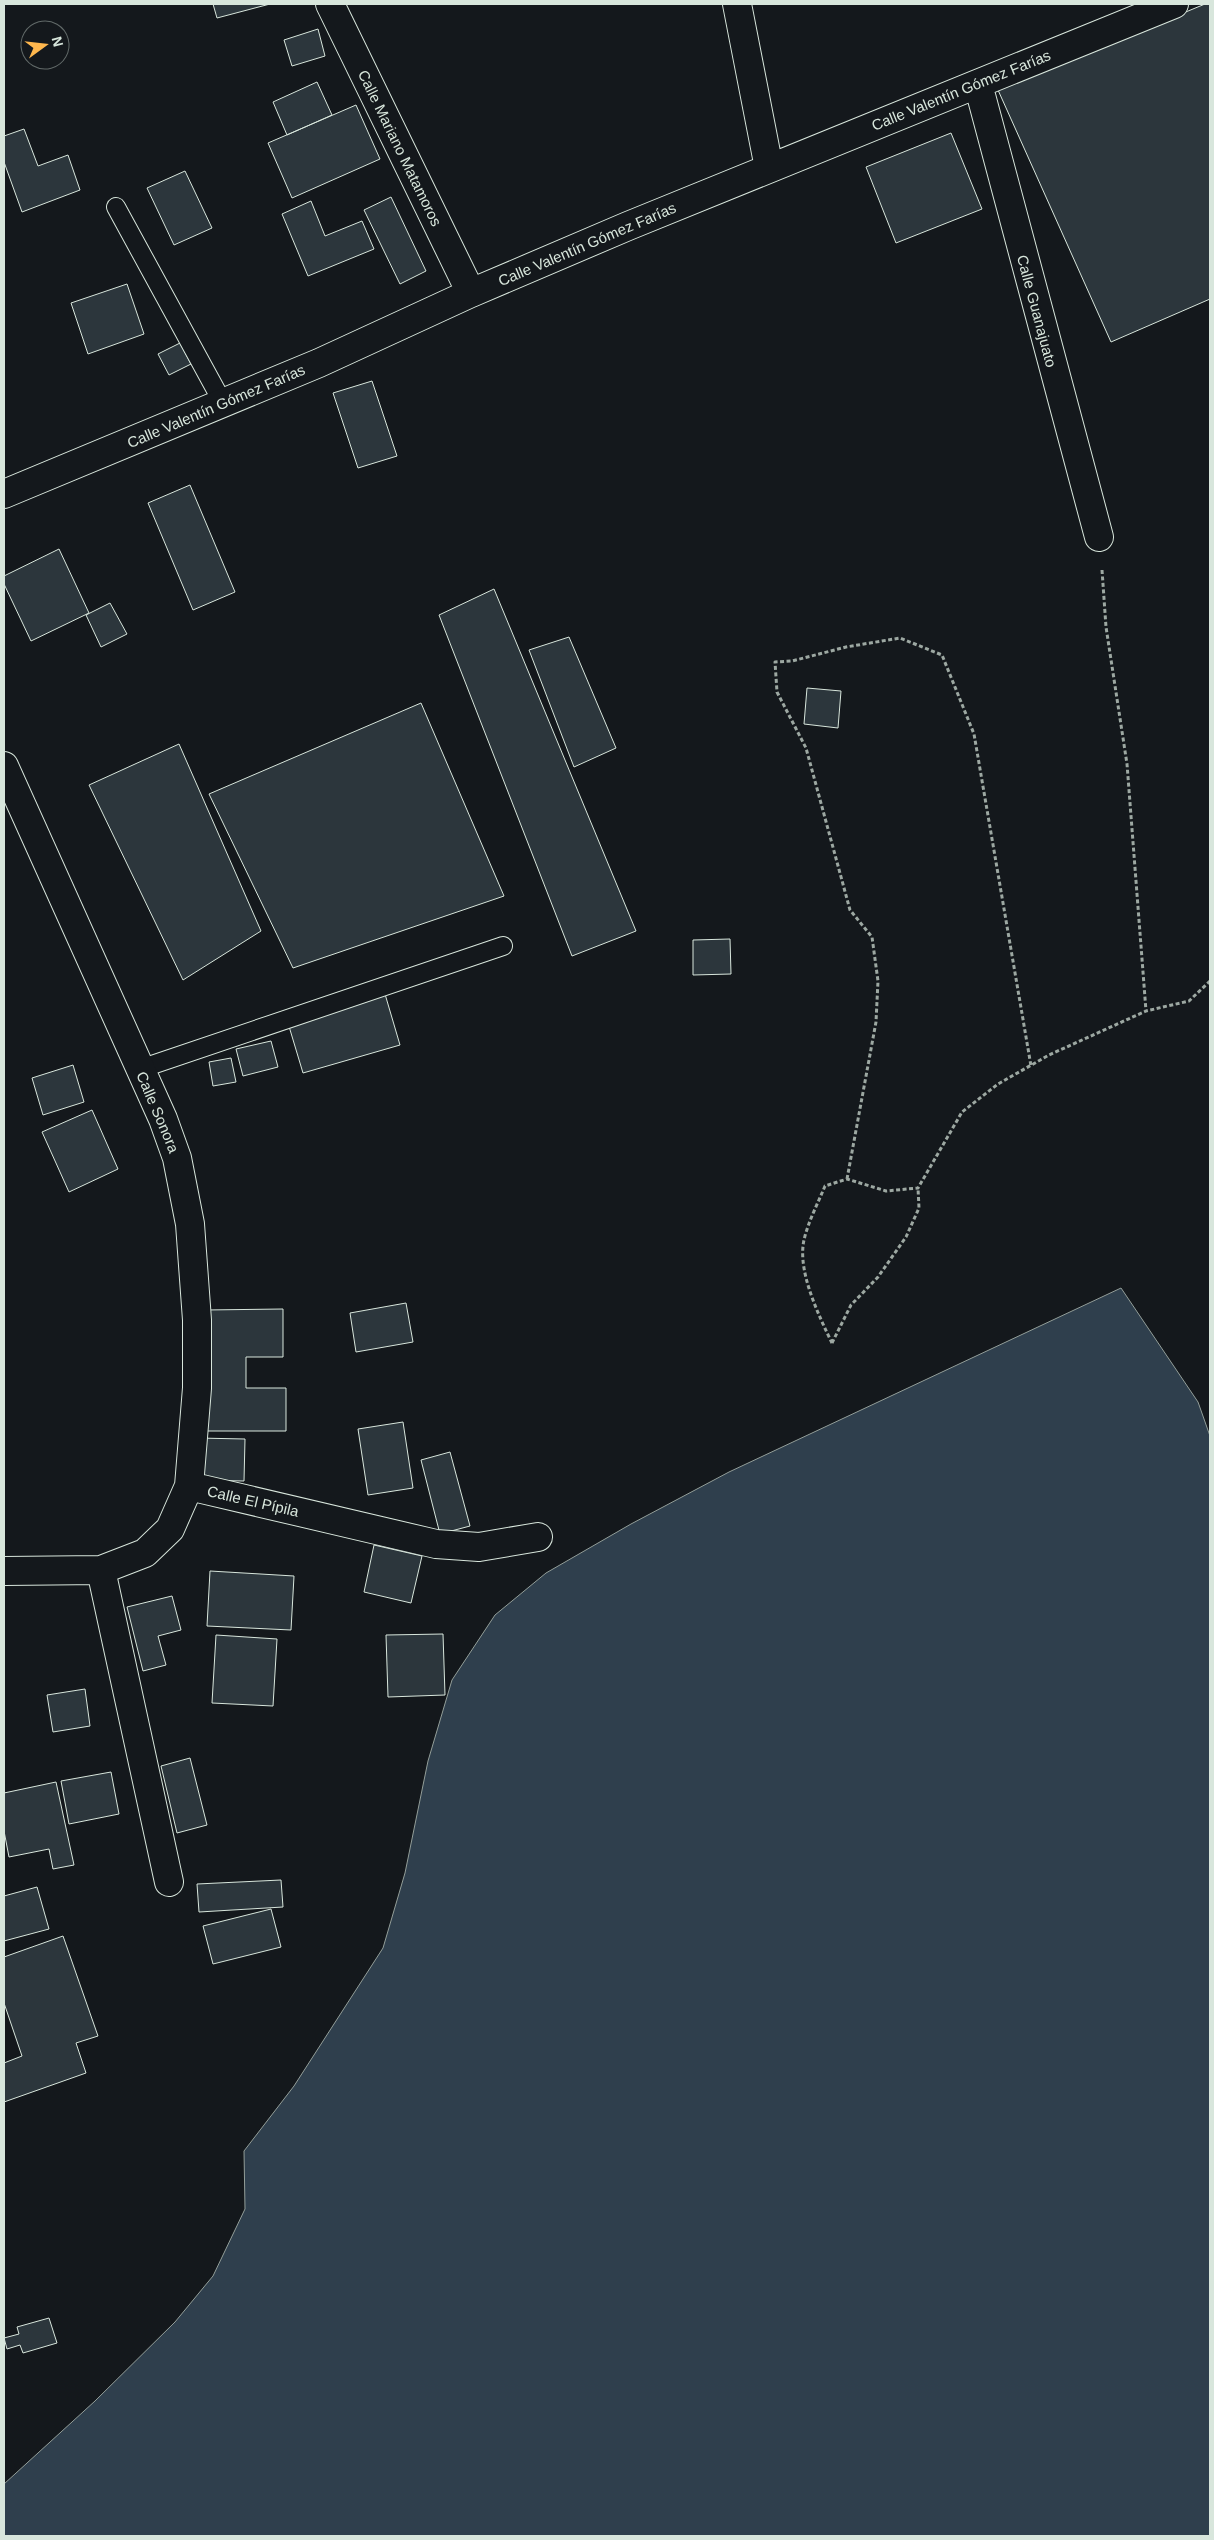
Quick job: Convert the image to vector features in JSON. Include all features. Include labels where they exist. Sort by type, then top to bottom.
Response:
[{"type":"street","name":"Calle Mariano Matamoros","points":[[330,4],[470,293]]},
{"type":"street","points":[[737,4],[769,168]]},
{"type":"street","name":"Calle Valentín Gómez Farías","points":[[4,494],[319,363],[470,293],[769,168],[1174,4]]},
{"type":"street","name":"Calle Guanajuato","points":[[978,84],[1099,537]]},
{"type":"street","name":"Calle Sonora","points":[[4,766],[164,1119],[177,1158],[190,1224],[197,1320],[197,1388],[189,1486]]},
{"type":"street","name":"Calle El Pípila","points":[[4,1571],[101,1570],[145,1553],[170,1529],[189,1486],[436,1544],[479,1547],[538,1537]]},
{"type":"street","points":[[101,1570],[169,1882]]},
{"type":"lane","points":[[116,208],[223,403]]},
{"type":"lane","points":[[140,1069],[503,946]]},
{"type":"path","points":[[1099,537],[1106,627],[1127,764],[1146,1011]]},
{"type":"path","points":[[847,1179],[876,1022],[878,981],[872,937],[850,910],[806,748],[777,692],[775,662],[792,661],[846,647],[900,638],[942,655],[974,734],[1031,1066]]},
{"type":"path","points":[[918,1188],[886,1191],[847,1179],[825,1186],[804,1241],[804,1266],[816,1310],[832,1343],[851,1305],[878,1277],[906,1237],[919,1208],[918,1188],[962,1112],[998,1084],[1031,1066],[1146,1011],[1189,1001],[1210,981]]},
{"type":"water","points":[[1121,1288],[1198,1402],[1210,1436],[1210,2536],[4,2536],[4,2484],[95,2401],[175,2322],[213,2276],[245,2209],[244,2151],[294,2086],[383,1948],[405,1873],[428,1761],[452,1680],[495,1615],[546,1573],[631,1524],[729,1472]]},
{"type":"building","points":[[213,4],[270,4],[217,18]]},
{"type":"building","points":[[1205,4],[1210,4],[1210,299],[1111,342],[998,90]]},
{"type":"building","points":[[318,29],[325,56],[292,66],[284,40]]},
{"type":"building","points":[[317,82],[332,115],[287,135],[273,102]]},
{"type":"building","points":[[356,105],[380,159],[292,198],[268,143]]},
{"type":"building","points":[[24,129],[38,166],[68,155],[80,190],[22,212],[4,162],[4,136]]},
{"type":"building","points":[[951,133],[982,209],[896,243],[866,167]]},
{"type":"building","points":[[185,171],[212,228],[174,245],[147,188]]},
{"type":"building","points":[[391,197],[426,271],[400,284],[364,210]]},
{"type":"building","points":[[311,201],[325,236],[362,221],[374,249],[308,276],[282,214]]},
{"type":"building","points":[[127,284],[144,334],[88,354],[71,303]]},
{"type":"building","points":[[180,343],[191,364],[169,375],[158,354]]},
{"type":"building","points":[[372,381],[397,456],[358,468],[333,393]]},
{"type":"building","points":[[190,485],[235,592],[193,610],[148,503]]},
{"type":"building","points":[[59,549],[89,613],[31,641],[4,584],[4,576]]},
{"type":"building","points":[[494,589],[636,931],[572,956],[439,615]]},
{"type":"building","points":[[110,603],[127,634],[101,647],[86,615]]},
{"type":"building","points":[[569,637],[616,748],[574,767],[529,650]]},
{"type":"building","points":[[807,688],[841,691],[838,728],[804,724]]},
{"type":"building","points":[[421,703],[504,896],[293,968],[209,794]]},
{"type":"building","points":[[179,744],[261,931],[183,980],[89,785]]},
{"type":"building","points":[[730,939],[731,974],[693,975],[693,940]]},
{"type":"building","points":[[385,994],[400,1045],[303,1073],[288,1023]]},
{"type":"building","points":[[271,1041],[278,1067],[243,1076],[236,1049]]},
{"type":"building","points":[[231,1058],[236,1082],[213,1086],[209,1062]]},
{"type":"building","points":[[73,1065],[84,1102],[43,1115],[32,1078]]},
{"type":"building","points":[[92,1110],[118,1169],[69,1192],[42,1132]]},
{"type":"building","points":[[406,1303],[413,1342],[356,1352],[350,1313]]},
{"type":"building","points":[[283,1309],[283,1357],[246,1357],[246,1388],[286,1388],[286,1431],[206,1431],[205,1310]]},
{"type":"building","points":[[403,1422],[413,1488],[368,1495],[358,1429]]},
{"type":"building","points":[[197,1438],[245,1439],[244,1481],[196,1480]]},
{"type":"building","points":[[450,1452],[470,1526],[440,1534],[421,1460]]},
{"type":"building","points":[[374,1545],[422,1556],[411,1603],[364,1592]]},
{"type":"building","points":[[210,1571],[294,1576],[291,1630],[207,1626]]},
{"type":"building","points":[[172,1596],[181,1630],[158,1636],[166,1665],[143,1671],[127,1607]]},
{"type":"building","points":[[443,1634],[445,1695],[388,1697],[386,1635]]},
{"type":"building","points":[[216,1635],[277,1639],[273,1706],[212,1703]]},
{"type":"building","points":[[85,1689],[90,1726],[53,1732],[47,1695]]},
{"type":"building","points":[[190,1758],[207,1825],[177,1833],[161,1766]]},
{"type":"building","points":[[111,1772],[119,1814],[69,1824],[61,1781]]},
{"type":"building","points":[[56,1782],[74,1865],[53,1869],[49,1849],[9,1857],[4,1831],[4,1793]]},
{"type":"building","points":[[281,1880],[283,1907],[199,1912],[197,1884]]},
{"type":"building","points":[[37,1887],[49,1929],[4,1941],[4,1896]]},
{"type":"building","points":[[271,1909],[281,1947],[213,1964],[203,1926]]},
{"type":"building","points":[[63,1936],[98,2036],[76,2043],[86,2073],[4,2102],[4,2063],[22,2056],[4,2003],[4,1957]]},
{"type":"building","points":[[49,2318],[57,2343],[23,2353],[20,2345],[7,2349],[4,2338],[19,2334],[17,2327]]}]
